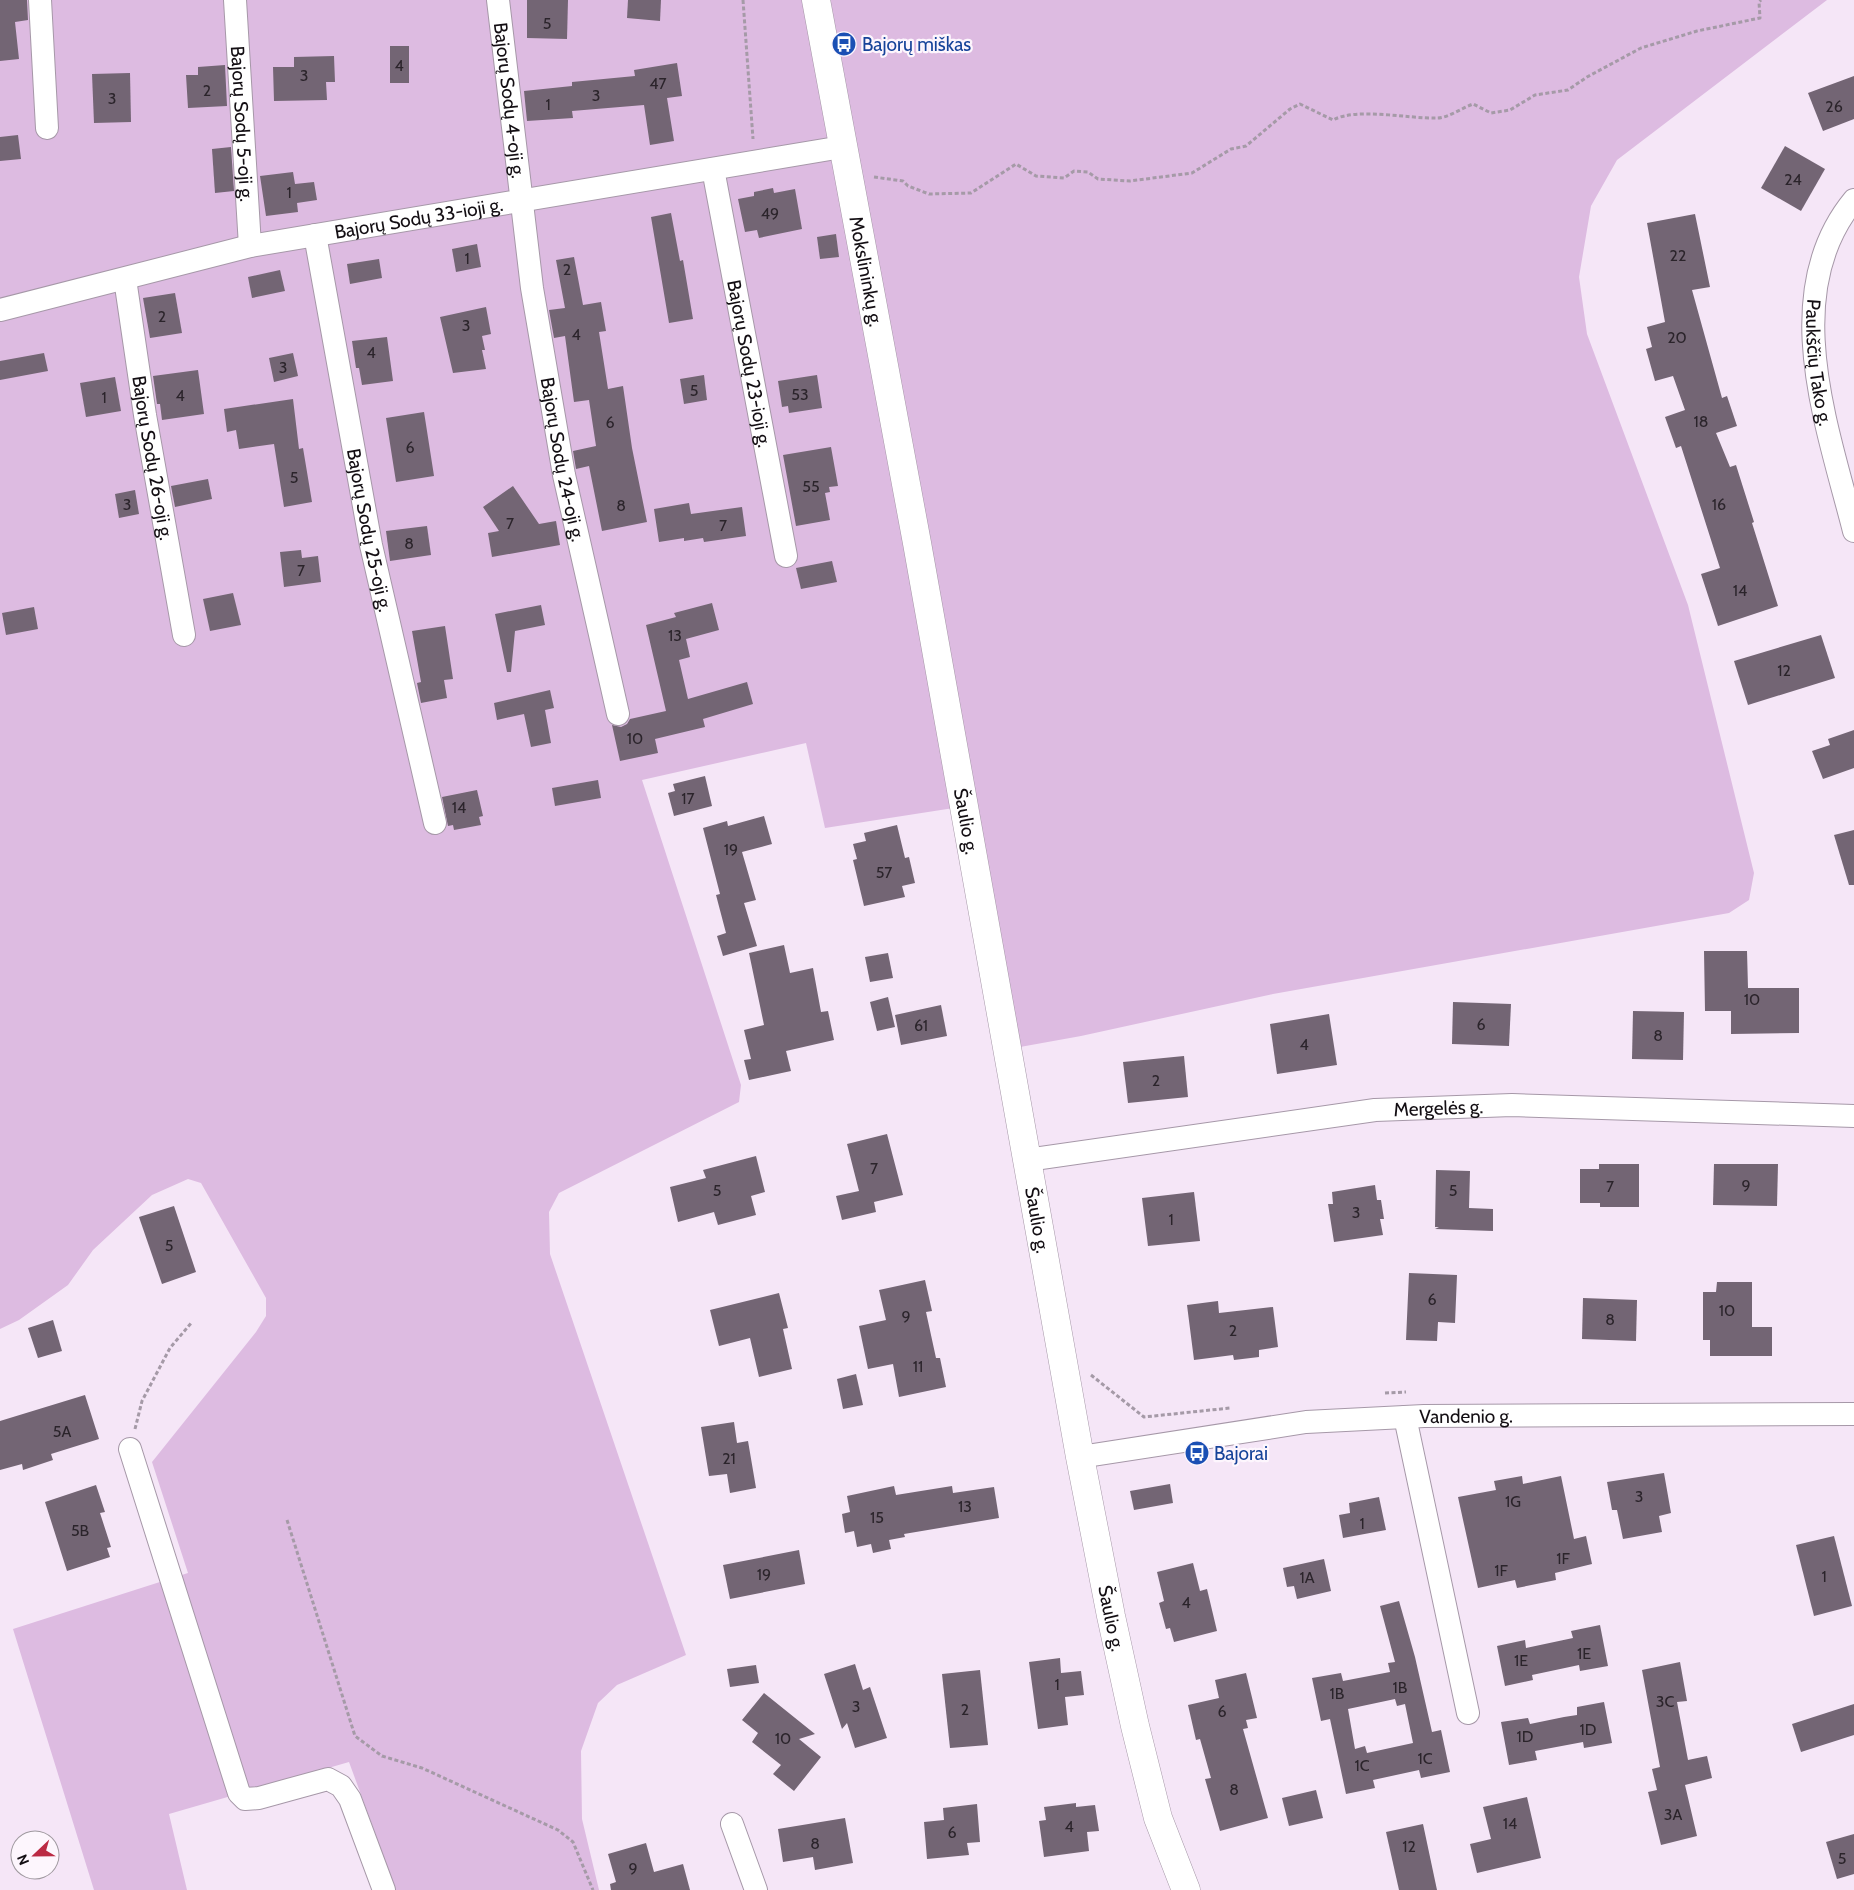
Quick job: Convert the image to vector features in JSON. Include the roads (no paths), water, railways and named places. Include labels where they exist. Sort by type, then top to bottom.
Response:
[{"type":"street","points":[[40,0],[47,128]]},
{"type":"street","name":"Bajorų Sodų 5-oji g.","points":[[235,0],[250,246]]},
{"type":"street","name":"Bajorų Sodų 4-oji g.","points":[[498,0],[521,200]]},
{"type":"street","name":"Mokslininkų g.","points":[[816,0],[917,543]]},
{"type":"street","name":"Bajorų Sodų 33-ioji g.","points":[[0,310],[250,246],[842,147]]},
{"type":"street","name":"Bajorų Sodų 23-ioji g.","points":[[713,169],[786,556]]},
{"type":"street","name":"Bajorų Sodų 24-oji g.","points":[[521,200],[532,288],[564,475],[618,714]]},
{"type":"street","name":"Paukščių Tako g.","points":[[1854,200],[1845,211],[1822,258],[1816,279],[1813,333],[1815,362],[1822,401],[1854,531]]},
{"type":"street","name":"Bajorų Sodų 25-oji g.","points":[[315,235],[371,545],[435,823]]},
{"type":"street","name":"Bajorų Sodų 26-oji g.","points":[[125,279],[145,415],[184,636]]},
{"type":"street","name":"Šaulio g.","points":[[917,543],[1026,1160],[1111,1616],[1135,1726],[1158,1818],[1180,1888]]},
{"type":"street","name":"Mergelės g.","points":[[1026,1160],[1374,1110],[1512,1105],[1854,1116]]},
{"type":"street","name":"Vandenio g.","points":[[1080,1457],[1306,1422],[1405,1417],[1854,1414]]},
{"type":"street","points":[[1405,1417],[1468,1713]]},
{"type":"street","points":[[130,1449],[239,1793],[246,1799],[259,1798],[328,1779],[342,1786],[350,1799],[384,1890]]},
{"type":"street","points":[[732,1824],[756,1890]]},
{"type":"place","name":"Bajorų miškas","points":[[844,44]]},
{"type":"place","name":"Bajorai","points":[[1197,1453]]}]
